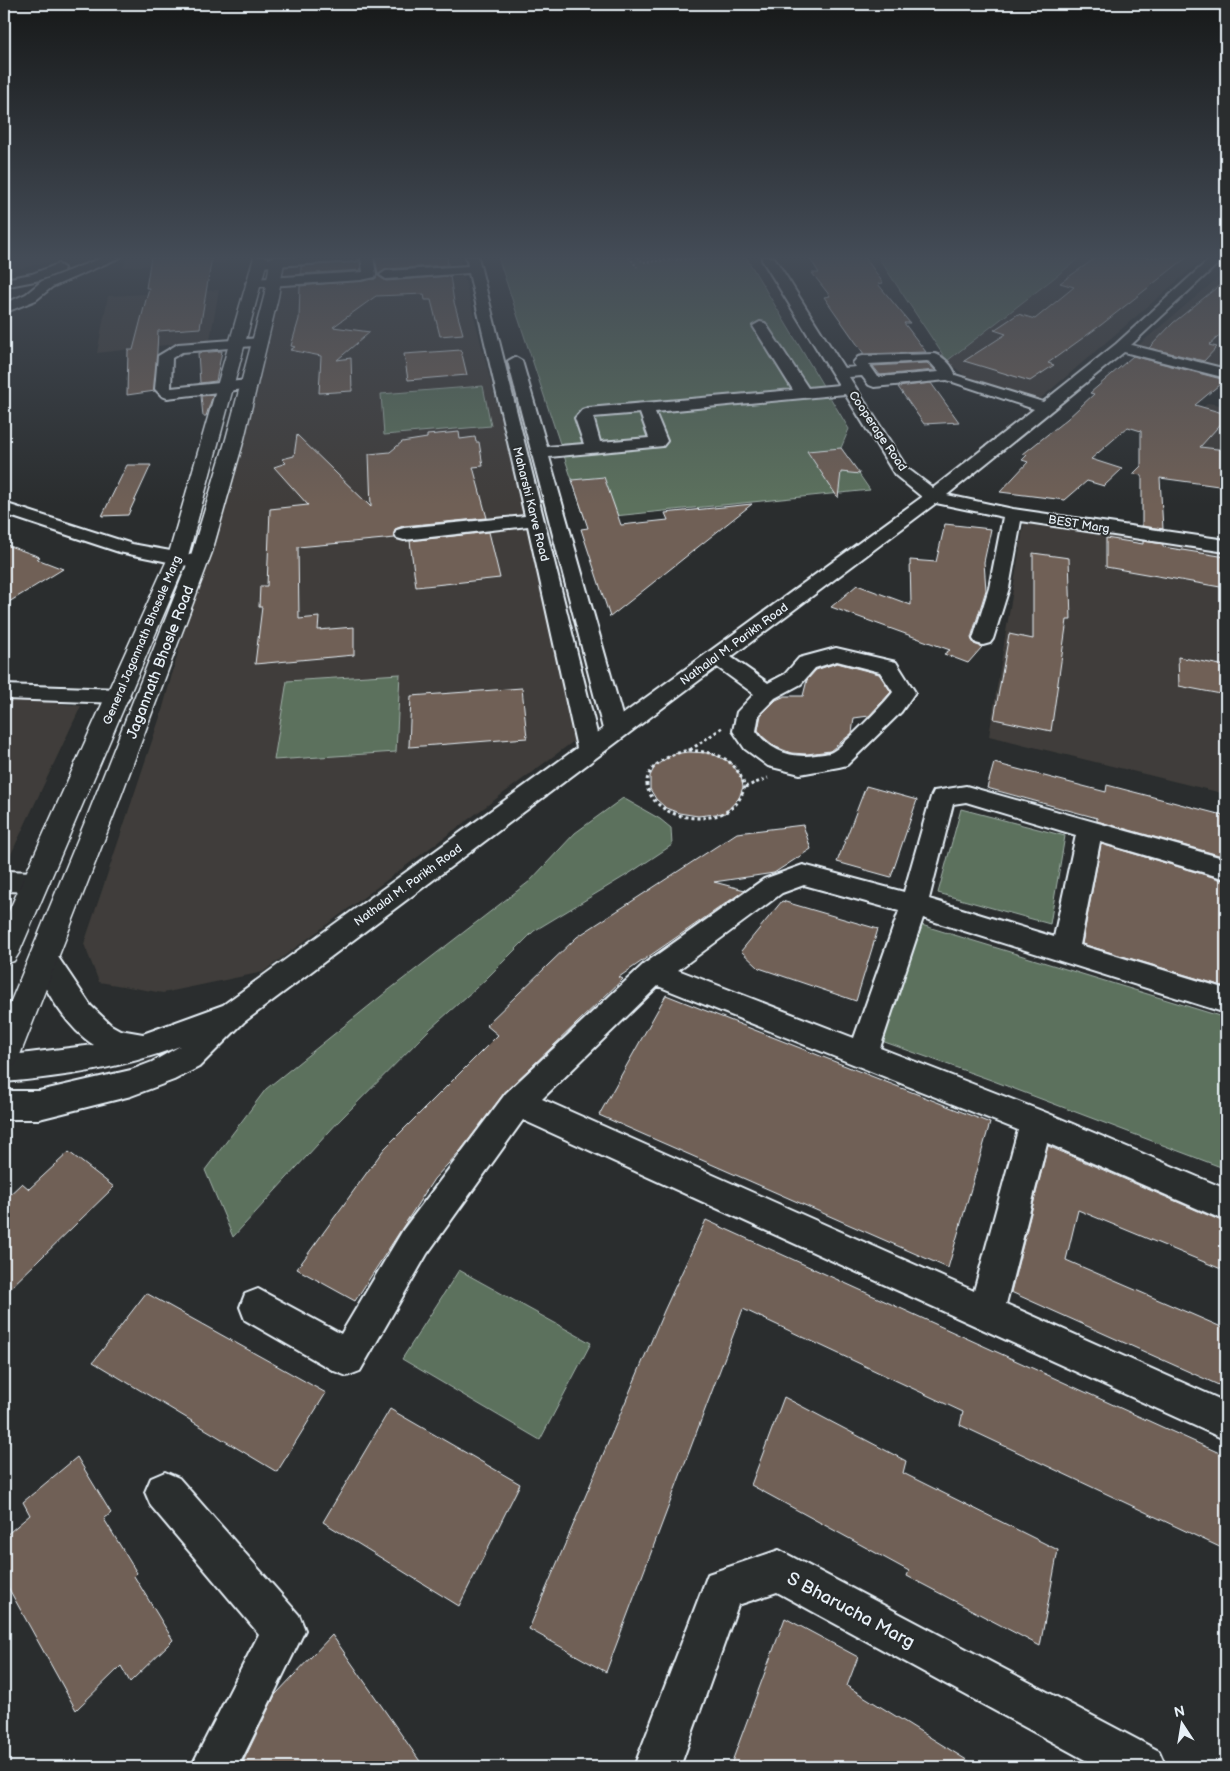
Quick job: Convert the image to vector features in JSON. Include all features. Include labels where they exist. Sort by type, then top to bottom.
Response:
[{"type":"main road","name":"General Jagannath Bhosale Marg","points":[[5,946],[36,882],[119,696],[188,561],[225,386],[238,340]]},
{"type":"main road","name":"Jagannath Bhosle Road","points":[[4,1055],[44,960],[188,561],[248,385],[260,342]]},
{"type":"street","name":"Maharshi Karve Road","points":[[495,340],[589,752]]},
{"type":"street","name":"Maharshi Karve Road","points":[[503,340],[540,453],[615,732]]},
{"type":"street","points":[[769,340],[804,394]]},
{"type":"street","name":"Cooperage Road","points":[[818,340],[901,471],[933,497]]},
{"type":"street","name":"Nathalal M. Parikh Road","points":[[4,1105],[38,1105],[131,1084],[163,1072],[188,1058],[234,1013],[933,497],[1129,340]]},
{"type":"street","points":[[248,385],[167,393],[163,389],[165,356],[178,348],[260,342]]},
{"type":"street","points":[[1121,347],[1226,374]]},
{"type":"street","points":[[927,357],[935,358],[948,373],[946,376],[874,382],[866,371],[860,363],[863,360],[927,357]]},
{"type":"street","points":[[839,373],[866,371]]},
{"type":"street","points":[[954,378],[1044,408]]},
{"type":"street","points":[[594,449],[584,415],[850,389]]},
{"type":"street","points":[[540,453],[657,442],[659,440],[646,409]]},
{"type":"street","name":"BEST Marg","points":[[933,497],[1013,514],[1226,546]]},
{"type":"street","points":[[4,508],[145,553],[188,561]]},
{"type":"street","points":[[984,639],[999,588],[1013,514]]},
{"type":"street","points":[[404,534],[535,520]]},
{"type":"street","points":[[836,654],[888,667],[904,692],[893,707],[839,759],[800,766],[776,760],[753,744],[744,731],[748,712],[767,693],[793,679],[807,663],[836,654]]},
{"type":"street","points":[[716,658],[734,668],[767,693]]},
{"type":"street","points":[[4,692],[119,696]]},
{"type":"street","points":[[862,1054],[914,905],[944,797],[966,794],[1226,870]]},
{"type":"street","points":[[1065,951],[1090,830]]},
{"type":"street","points":[[258,1307],[347,1358],[415,1242],[517,1103],[654,972],[773,886],[803,875],[914,905],[1226,1002]]},
{"type":"street","points":[[4,881],[36,882]]},
{"type":"street","points":[[44,960],[69,1000],[92,1025],[110,1040],[144,1048]]},
{"type":"street","points":[[654,972],[1036,1123],[1226,1204]]},
{"type":"street","name":"Nathalal M. Parikh Road","points":[[4,1069],[144,1048],[234,1013]]},
{"type":"street","points":[[107,1055],[108,1089]]},
{"type":"street","points":[[517,1103],[1226,1421]]},
{"type":"street","points":[[986,1314],[1036,1123]]},
{"type":"street","points":[[165,1492],[284,1630],[214,1767]]},
{"type":"street","name":"S Bharucha Marg","points":[[658,1767],[723,1589],[779,1571],[1143,1767]]},
{"type":"path","points":[[689,750],[712,752],[726,757],[743,776],[745,788],[732,808],[716,815],[699,818],[679,815],[664,809],[654,800],[648,789],[648,776],[654,766],[673,753],[689,750],[748,712]]},
{"type":"shaded area","points":[[100,340],[210,340],[210,340],[97,353]]},
{"type":"shaded area","points":[[263,340],[480,340],[558,643],[578,738],[263,972],[163,993],[99,982],[84,944],[162,711]]},
{"type":"shaded area","points":[[975,340],[1109,340],[1039,400],[965,376],[947,361]]},
{"type":"shaded area","points":[[1145,340],[1226,340],[1226,370],[1136,347]]},
{"type":"shaded area","points":[[1208,403],[1226,406],[1226,462],[1155,453]]},
{"type":"shaded area","points":[[1024,522],[1226,554],[1226,794],[989,736]]},
{"type":"shaded area","points":[[4,697],[81,706],[4,869]]},
{"type":"green space","points":[[525,340],[795,340],[849,429],[841,448],[870,490],[585,519]]},
{"type":"green space","points":[[933,340],[975,340],[947,361]]},
{"type":"green space","points":[[483,386],[491,426],[384,435],[381,394]]},
{"type":"green space","points":[[400,674],[396,752],[274,760],[287,681]]},
{"type":"green space","points":[[623,798],[660,819],[671,828],[672,845],[630,873],[534,931],[485,980],[431,1028],[339,1121],[233,1237],[205,1170],[266,1089],[385,993],[530,881],[575,833]]},
{"type":"green space","points":[[961,809],[1065,836],[1050,924],[938,893]]},
{"type":"green space","points":[[915,923],[1226,1018],[1226,1169],[991,1080],[879,1040]]},
{"type":"green space","points":[[459,1270],[591,1343],[540,1440],[402,1359]]},
{"type":"building","points":[[136,340],[158,340],[155,391],[127,395],[128,350],[133,350]]},
{"type":"building","points":[[293,340],[361,340],[337,360],[351,358],[352,391],[319,393],[321,356],[290,350],[295,347],[291,346]]},
{"type":"building","points":[[854,340],[917,340],[926,352],[864,354]]},
{"type":"building","points":[[997,340],[1081,340],[1048,363],[1054,365],[1030,381],[964,361]]},
{"type":"building","points":[[1157,340],[1215,340],[1209,345],[1217,347],[1204,361],[1149,348]]},
{"type":"building","points":[[461,350],[467,375],[408,380],[404,354]]},
{"type":"building","points":[[222,351],[216,381],[200,383],[198,353]]},
{"type":"building","points":[[1133,356],[1225,380],[1195,405],[1226,414],[1226,418],[1200,447],[1226,450],[1226,487],[1160,478],[1163,529],[1142,526],[1142,475],[1133,474],[1141,466],[1141,431],[1128,427],[1091,459],[1122,469],[1104,486],[1087,481],[1065,500],[1000,492],[1028,462],[1022,460],[1027,455],[1023,454],[1067,419],[1094,394],[1090,393]]},
{"type":"building","points":[[927,363],[935,370],[880,375],[873,366]]},
{"type":"building","points":[[931,383],[959,422],[924,424],[898,387]]},
{"type":"building","points":[[213,395],[206,416],[203,416],[201,396]]},
{"type":"building","points":[[459,432],[460,439],[475,437],[476,442],[479,442],[483,466],[473,467],[487,518],[403,526],[395,529],[395,538],[298,547],[299,619],[319,617],[318,630],[354,627],[354,655],[255,664],[262,607],[259,607],[260,586],[267,586],[270,509],[308,505],[274,467],[286,463],[282,459],[294,456],[297,435],[371,507],[369,454],[390,452],[402,442],[427,438],[427,435]]},
{"type":"building","points":[[841,448],[860,474],[841,472],[838,498],[807,451]]},
{"type":"building","points":[[127,465],[151,465],[128,515],[102,516]]},
{"type":"building","points":[[604,477],[621,525],[668,520],[665,513],[752,504],[610,617],[581,529],[588,528],[572,480]]},
{"type":"building","points":[[945,524],[991,529],[984,562],[986,590],[971,638],[974,644],[982,647],[968,663],[944,654],[950,650],[831,607],[857,585],[911,605],[910,560],[936,562]]},
{"type":"building","points":[[489,532],[500,578],[416,587],[410,541]]},
{"type":"building","points":[[1106,538],[1143,544],[1143,541],[1163,544],[1163,547],[1226,557],[1226,588],[1106,567]]},
{"type":"building","points":[[4,544],[40,557],[37,559],[63,569],[4,605]]},
{"type":"building","points":[[1033,553],[1069,558],[1071,620],[1067,620],[1051,731],[994,719],[1009,634],[1033,639]]},
{"type":"building","points":[[1178,657],[1226,666],[1226,695],[1179,686]]},
{"type":"building","points":[[837,663],[879,674],[891,692],[869,716],[854,718],[852,733],[830,751],[807,754],[791,753],[776,747],[763,737],[758,730],[761,715],[776,700],[785,696],[803,696],[807,680],[816,670]]},
{"type":"building","points":[[522,688],[527,738],[409,747],[411,696]]},
{"type":"building","points":[[688,752],[710,753],[730,762],[741,776],[743,787],[739,798],[725,813],[698,816],[679,813],[666,808],[656,799],[650,789],[650,776],[655,766],[673,754]]},
{"type":"building","points":[[994,763],[1106,792],[1107,785],[1226,816],[1226,857],[1097,821],[1097,818],[987,788]]},
{"type":"building","points":[[866,786],[917,800],[891,877],[837,862]]},
{"type":"building","points":[[803,825],[811,849],[774,873],[714,882],[745,890],[619,977],[623,979],[505,1092],[461,1150],[434,1179],[355,1301],[297,1269],[384,1149],[498,1035],[486,1025],[577,937],[737,833]]},
{"type":"building","points":[[1101,844],[1226,881],[1226,987],[1082,944]]},
{"type":"building","points":[[782,901],[878,929],[856,1001],[759,968],[741,951]]},
{"type":"building","points":[[666,995],[990,1123],[948,1268],[599,1115]]},
{"type":"building","points":[[1048,1146],[1226,1223],[1226,1271],[1078,1210],[1066,1260],[1226,1329],[1223,1387],[1011,1292]]},
{"type":"building","points":[[69,1152],[114,1187],[4,1294],[4,1200],[22,1183],[29,1189]]},
{"type":"building","points":[[706,1220],[1226,1456],[1226,1550],[960,1425],[963,1412],[743,1309],[606,1672],[529,1629],[664,1311]]},
{"type":"building","points":[[146,1293],[326,1393],[277,1472],[93,1362]]},
{"type":"building","points":[[784,1397],[906,1461],[903,1473],[1058,1550],[1040,1646],[907,1576],[909,1571],[751,1485]]},
{"type":"building","points":[[390,1409],[520,1484],[459,1606],[323,1522]]},
{"type":"building","points":[[77,1457],[111,1513],[104,1519],[137,1573],[134,1576],[173,1640],[130,1682],[121,1666],[76,1710],[4,1580],[4,1537],[30,1515],[23,1502]]},
{"type":"building","points":[[785,1618],[858,1657],[847,1686],[978,1767],[730,1767]]},
{"type":"building","points":[[332,1635],[424,1767],[246,1767],[243,1762],[275,1695]]}]
